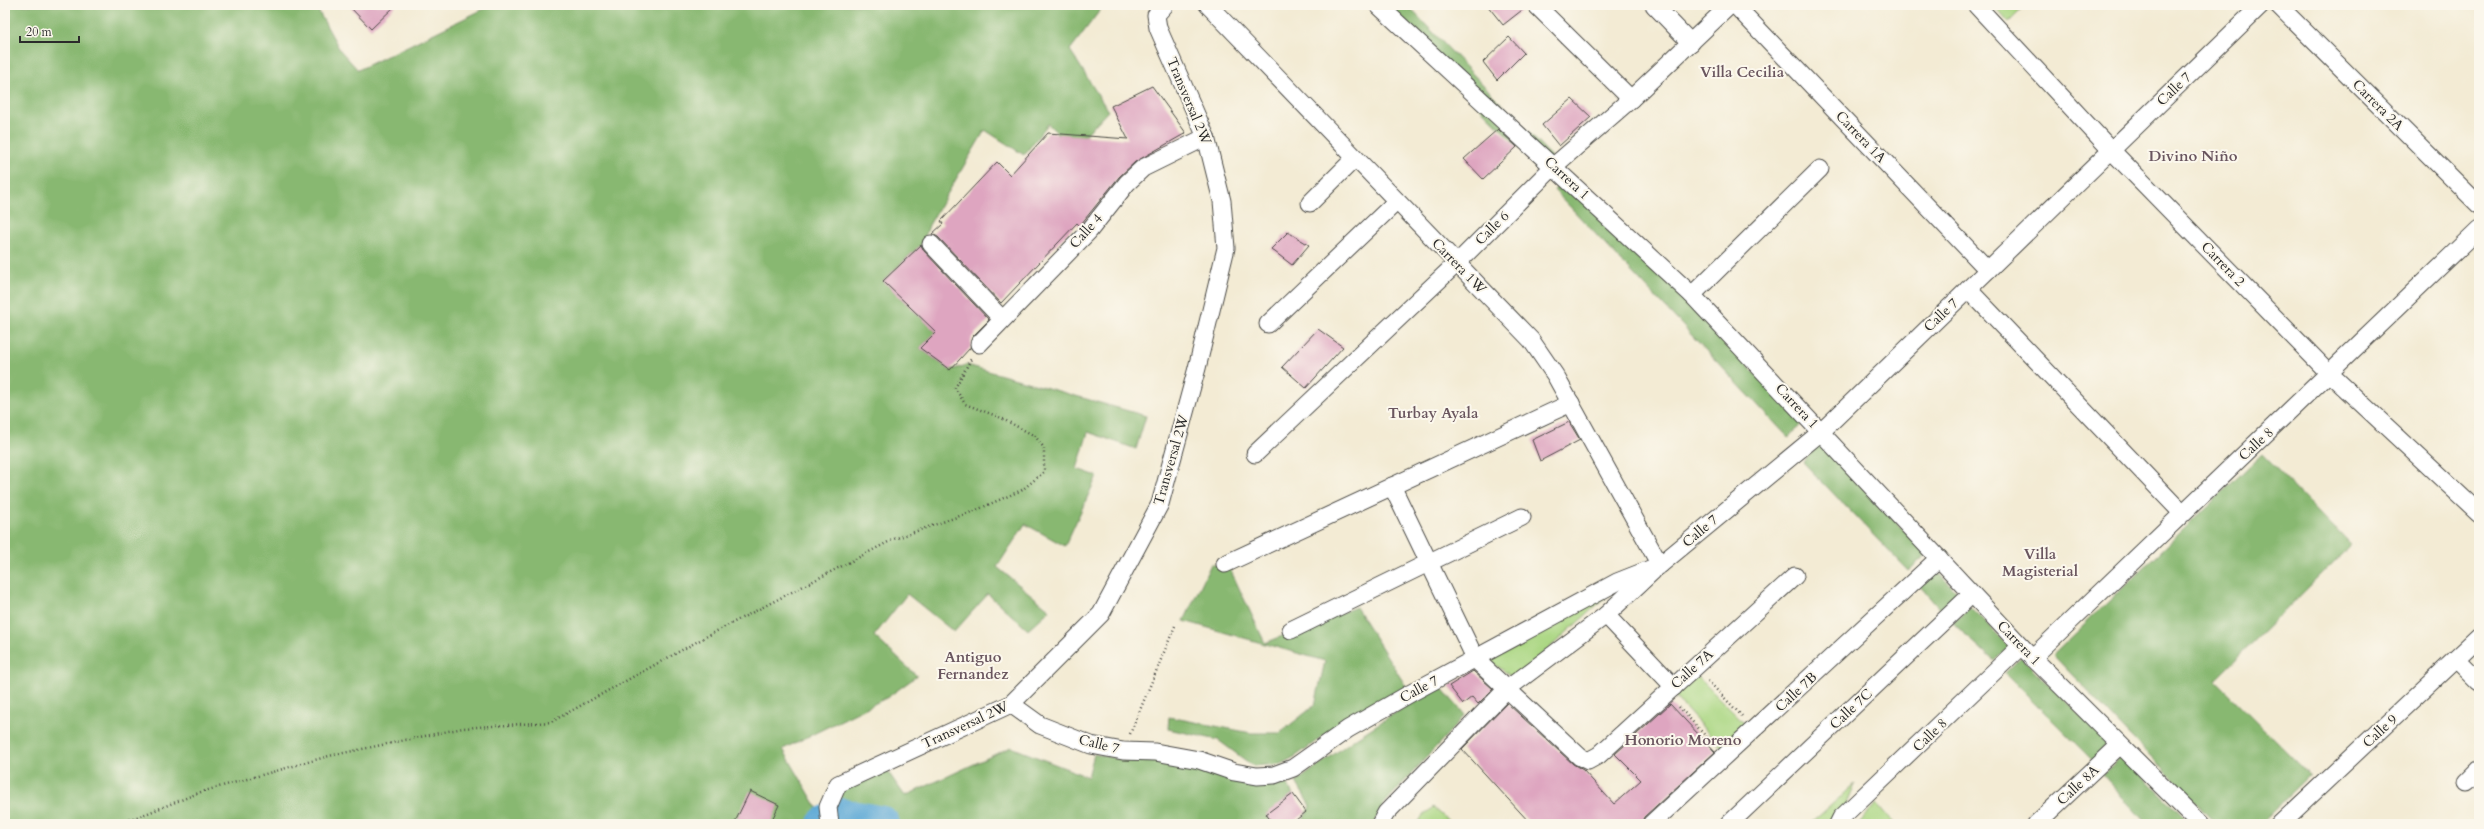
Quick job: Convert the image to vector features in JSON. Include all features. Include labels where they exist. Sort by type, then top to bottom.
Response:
[{"type":"street","name":"Carrera 1W","points":[[1208,5],[1530,340],[1555,375],[1660,564]]},
{"type":"street","points":[[1536,5],[1631,99]]},
{"type":"street","points":[[1654,5],[1691,43]]},
{"type":"street","name":"Calle 6","points":[[1255,454],[1457,263],[1554,166],[1631,99],[1730,5]]},
{"type":"street","name":"Carrera 1A","points":[[1735,5],[1988,270]]},
{"type":"street","name":"Carrera 2","points":[[1976,5],[2111,150],[2330,374],[2479,513]]},
{"type":"street","name":"Calle 7","points":[[1011,704],[1040,725],[1092,744],[1123,751],[1155,752],[1199,760],[1234,772],[1257,776],[1274,775],[1293,768],[1354,725],[1617,582],[1660,564],[1821,432],[2261,5]]},
{"type":"street","name":"Carrera 2A","points":[[2278,5],[2479,205]]},
{"type":"street","name":"Carrera 1","points":[[1389,9],[1692,296],[2027,652],[2200,824]]},
{"type":"street","name":"Transversal 2W","points":[[830,824],[828,807],[838,784],[1011,704],[1100,614],[1160,504],[1197,368],[1226,248],[1222,201],[1206,137],[1158,28],[1160,10]]},
{"type":"street","name":"Calle 4","points":[[979,344],[1089,231],[1127,183],[1143,168],[1206,137]]},
{"type":"street","points":[[1310,203],[1355,158]]},
{"type":"street","points":[[1692,296],[1820,169]]},
{"type":"street","points":[[1268,324],[1397,201]]},
{"type":"street","name":"Calle 8","points":[[1838,824],[1841,818],[2182,513],[2330,374],[2479,229]]},
{"type":"street","points":[[931,244],[1002,319]]},
{"type":"street","points":[[1968,288],[2182,513]]},
{"type":"street","points":[[1225,564],[1571,403]]},
{"type":"street","points":[[1392,486],[1476,660],[1507,689]]},
{"type":"street","points":[[1291,630],[1429,564],[1522,516]]},
{"type":"street","name":"Calle 7B","points":[[1651,824],[1939,558]]},
{"type":"street","points":[[1380,824],[1386,813],[1507,689],[1606,615],[1660,564]]},
{"type":"street","name":"Calle 7A","points":[[1507,689],[1580,757],[1588,761],[1598,755],[1795,576]]},
{"type":"street","name":"Calle 7C","points":[[1729,824],[1972,594]]},
{"type":"street","points":[[1606,615],[1670,690]]},
{"type":"street","name":"Calle 9","points":[[2280,824],[2479,637]]},
{"type":"street","points":[[2456,659],[2479,682]]},
{"type":"street","name":"Calle 8A","points":[[2036,824],[2120,745]]},
{"type":"path","points":[[110,824],[118,824],[201,792],[329,756],[463,728],[551,722],[711,634],[894,539],[974,510],[1022,490],[1044,472],[1044,448],[1035,436],[999,416],[965,404],[955,388],[979,344]]},
{"type":"path","points":[[1123,751],[1175,626]]},
{"type":"path","points":[[1695,668],[1755,729]]},
{"type":"path","points":[[1670,690],[1725,757]]},
{"type":"green space","points":[[5,5],[315,5],[340,50],[358,70],[492,5],[1104,5],[1070,50],[1108,111],[1073,148],[1048,124],[1024,155],[985,130],[929,225],[923,243],[883,281],[936,332],[920,348],[950,370],[967,365],[1146,416],[1136,449],[1088,432],[1077,469],[1097,476],[1065,546],[1025,524],[997,567],[1050,610],[1028,630],[988,594],[954,632],[907,594],[874,636],[917,676],[888,697],[783,749],[818,809],[821,824],[5,824]]},
{"type":"green space","points":[[1380,5],[1407,5],[1554,159],[1541,170]]},
{"type":"green space","points":[[1994,5],[2026,5],[2009,22]]},
{"type":"green space","points":[[1568,176],[1802,423],[1789,438],[1554,190]]},
{"type":"green space","points":[[1820,443],[1927,554],[1908,571],[1803,462]]},
{"type":"green space","points":[[2262,454],[2351,545],[2215,680],[2310,775],[2260,824],[2216,824],[2053,655]]},
{"type":"green space","points":[[1211,564],[1230,569],[1265,643],[1356,607],[1407,688],[1333,729],[1296,756],[1281,764],[1253,766],[1218,740],[1168,729],[1169,717],[1251,733],[1280,733],[1315,705],[1325,661],[1184,621]]},
{"type":"green space","points":[[1934,569],[1960,595],[1942,612],[1919,585]]},
{"type":"green space","points":[[1619,585],[1515,679],[1487,659]]},
{"type":"green space","points":[[1970,607],[2009,646],[1994,661],[1953,623]]},
{"type":"green space","points":[[2021,657],[2108,743],[2093,761],[2005,673]]},
{"type":"green space","points":[[1697,676],[1746,725],[1722,748],[1674,696]]},
{"type":"green space","points":[[1439,685],[1465,715],[1383,805],[1374,824],[1301,824],[1310,806],[1296,782],[1356,738]]},
{"type":"green space","points":[[1011,747],[1088,777],[1094,754],[1124,760],[1144,755],[1194,763],[1251,787],[1287,784],[1293,794],[1266,814],[1273,824],[840,824],[835,807],[844,788],[886,769],[905,796]]},
{"type":"green space","points":[[2123,755],[2191,824],[2147,824],[2102,775]]},
{"type":"green space","points":[[1855,784],[1838,824],[1811,824],[1811,823]]},
{"type":"green space","points":[[1877,804],[1894,824],[1858,824]]},
{"type":"green space","points":[[1433,807],[1452,824],[1415,824]]},
{"type":"building","points":[[348,5],[396,5],[371,29]]},
{"type":"building","points":[[1487,5],[1526,5],[1526,7],[1503,25]]},
{"type":"building","points":[[1509,37],[1524,53],[1497,80],[1483,62]]},
{"type":"building","points":[[1152,86],[1186,133],[1135,162],[1119,177],[1080,226],[1077,223],[1001,303],[938,237],[932,234],[943,224],[941,221],[997,162],[1010,175],[1048,133],[1128,139],[1111,106]]},
{"type":"building","points":[[1572,99],[1591,117],[1559,146],[1542,125]]},
{"type":"building","points":[[1498,129],[1517,147],[1483,179],[1464,159]]},
{"type":"building","points":[[1288,232],[1309,245],[1292,265],[1271,249]]},
{"type":"building","points":[[921,245],[924,251],[989,320],[972,337],[970,348],[950,370],[920,348],[936,332],[883,281]]},
{"type":"building","points":[[1318,329],[1343,347],[1306,388],[1282,367]]},
{"type":"building","points":[[1569,422],[1580,440],[1540,461],[1532,440]]},
{"type":"building","points":[[1473,671],[1493,689],[1478,704],[1472,697],[1463,704],[1449,686]]},
{"type":"building","points":[[1507,703],[1573,764],[1583,770],[1614,804],[1641,780],[1615,754],[1670,704],[1715,752],[1644,817],[1641,824],[1531,824],[1462,749]]},
{"type":"building","points":[[750,791],[779,805],[770,824],[734,824]]},
{"type":"building","points":[[1293,794],[1306,812],[1291,824],[1273,824],[1266,814]]},
{"type":"waterway","points":[[825,824],[841,816],[882,824]]},
{"type":"district","name":"Villa Cecilia","points":[[1742,72]]},
{"type":"district","name":"Divino Niño","points":[[2193,156]]},
{"type":"district","name":"Turbay Ayala","points":[[1433,413]]},
{"type":"district","name":"Villa Magisterial","points":[[2040,562]]},
{"type":"district","name":"Antiguo Fernandez","points":[[973,666]]},
{"type":"district","name":"Honorio Moreno","points":[[1683,740]]}]
